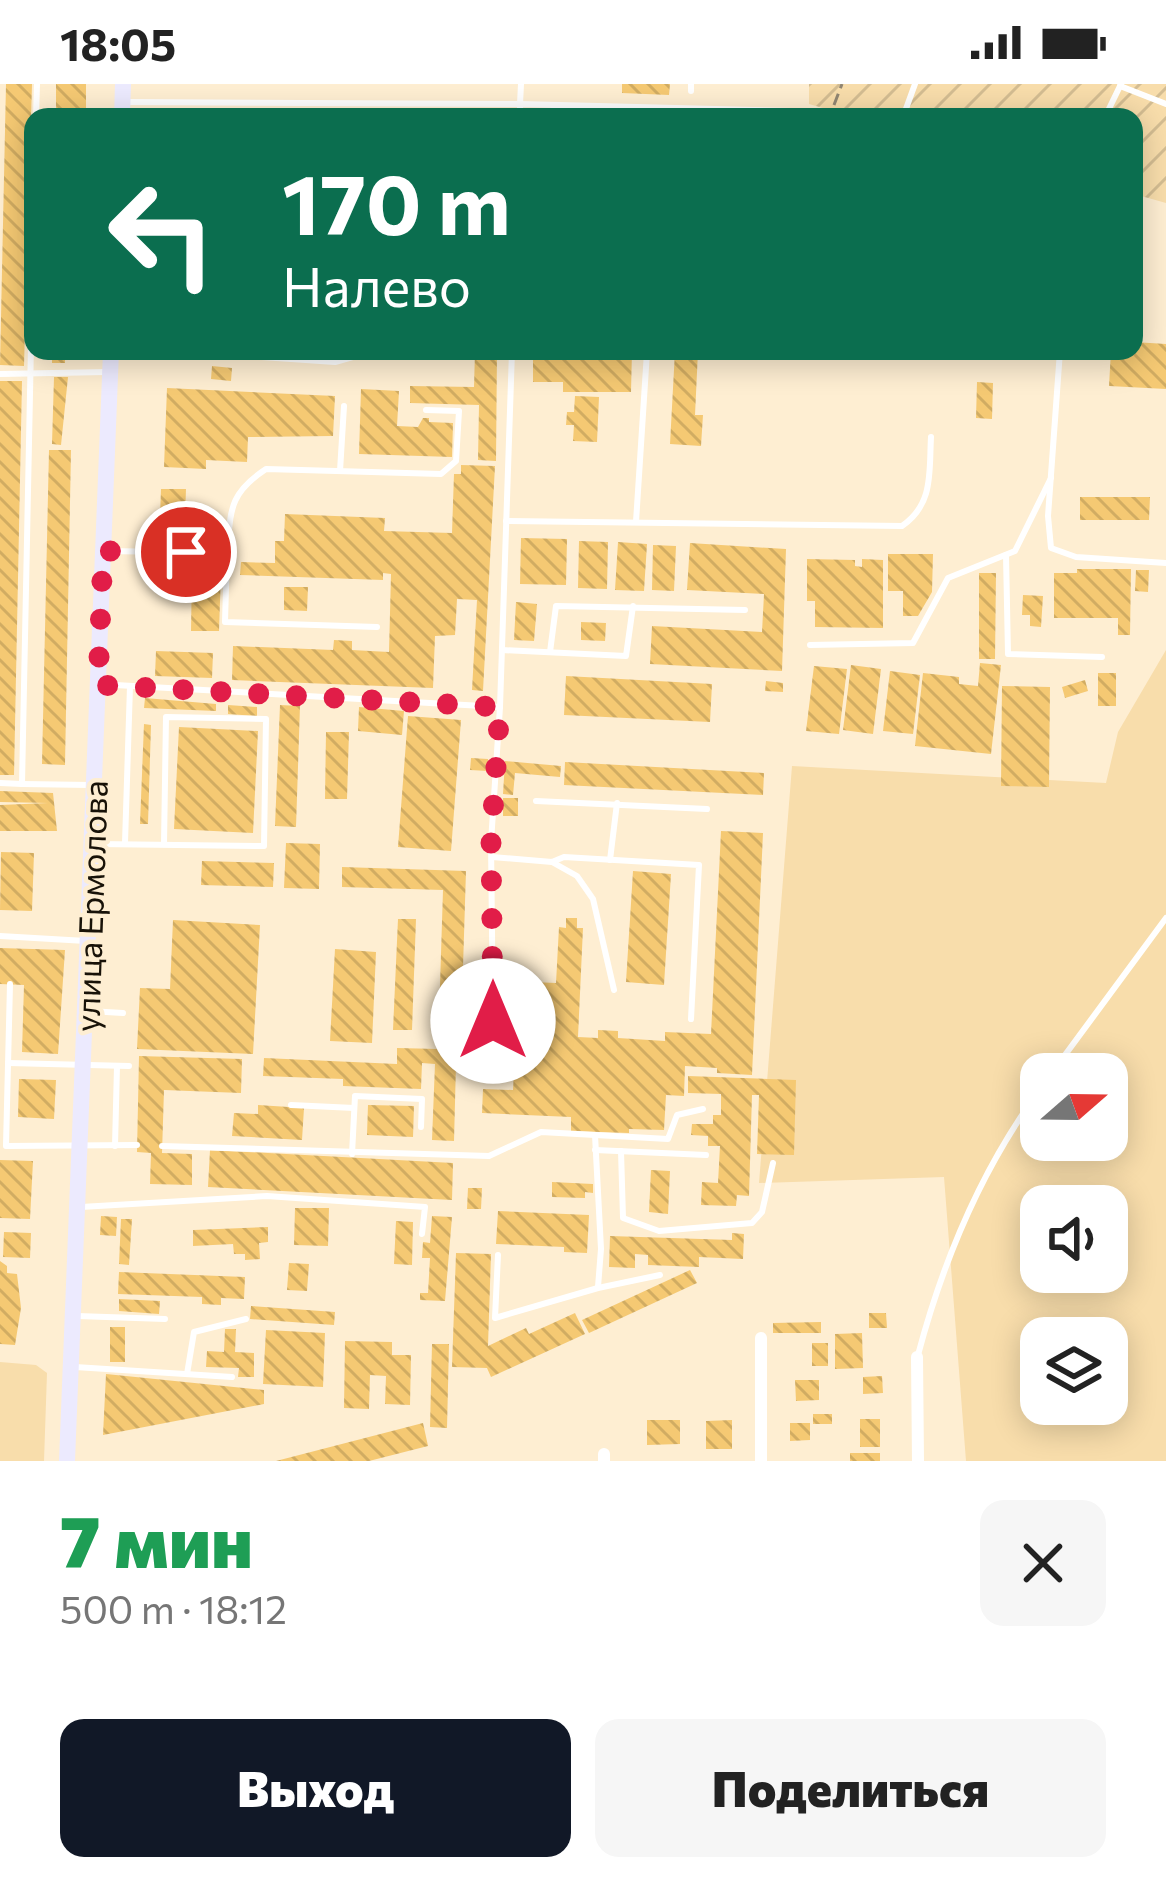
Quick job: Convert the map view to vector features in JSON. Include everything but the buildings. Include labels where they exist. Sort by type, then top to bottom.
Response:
[{"type":"main road","name":"улица Ермолова","points":[[67,1461],[111,360]]},
{"type":"street","points":[[760,1461],[761,1338]]},
{"type":"street","points":[[917,1357],[918,1461]]},
{"type":"lane","points":[[520,108],[521,84]]},
{"type":"lane","points":[[1121,85],[1166,104]]},
{"type":"lane","points":[[122,101],[643,108]]},
{"type":"lane","points":[[468,104],[468,108]]},
{"type":"lane","points":[[22,784],[30,360]]},
{"type":"lane","points":[[0,374],[30,374],[106,360]]},
{"type":"lane","points":[[311,360],[342,360]]},
{"type":"lane","points":[[493,1021],[492,857],[512,360]]},
{"type":"lane","points":[[636,523],[646,360]]},
{"type":"lane","points":[[1059,360],[1051,548],[1076,557],[1166,563]]},
{"type":"lane","points":[[340,471],[344,406]]},
{"type":"lane","points":[[377,627],[225,622],[232,499],[266,469],[441,474],[457,461],[459,411],[427,410]]},
{"type":"lane","points":[[506,521],[902,526],[922,508],[928,491],[931,437]]},
{"type":"lane","points":[[810,645],[913,643],[948,578],[1016,551],[1051,478]]},
{"type":"lane","points":[[103,551],[227,553]]},
{"type":"lane","points":[[1006,555],[1008,653],[1102,657]]},
{"type":"lane","points":[[502,650],[626,656],[633,605]]},
{"type":"lane","points":[[550,652],[556,606],[745,610]]},
{"type":"lane","points":[[98,685],[500,707]]},
{"type":"lane","points":[[125,843],[130,686]]},
{"type":"lane","points":[[93,844],[264,846],[266,719],[166,717],[164,844]]},
{"type":"lane","points":[[0,783],[95,785]]},
{"type":"lane","points":[[536,801],[707,809]]},
{"type":"lane","points":[[610,860],[617,803]]},
{"type":"lane","points":[[552,862],[564,856],[699,865],[691,1019]]},
{"type":"lane","points":[[492,857],[552,862],[577,876],[592,898],[614,990]]},
{"type":"lane","points":[[1066,1053],[1166,917]]},
{"type":"lane","points":[[0,936],[88,941]]},
{"type":"lane","points":[[10,949],[11,937]]},
{"type":"lane","points":[[10,984],[6,1146],[137,1145]]},
{"type":"lane","points":[[85,1011],[123,1013]]},
{"type":"lane","points":[[8,1064],[129,1066]]},
{"type":"lane","points":[[115,1146],[117,1066]]},
{"type":"lane","points":[[352,1154],[355,1096],[422,1099],[421,1127]]},
{"type":"lane","points":[[291,1105],[355,1108]]},
{"type":"lane","points":[[162,1146],[489,1156],[541,1132],[668,1139],[677,1115],[703,1109]]},
{"type":"lane","points":[[917,1357],[935,1292],[1007,1134],[1020,1116]]},
{"type":"lane","points":[[595,1135],[601,1249],[598,1288]]},
{"type":"lane","points":[[596,1150],[706,1155]]},
{"type":"lane","points":[[620,1151],[623,1218],[659,1231],[752,1223],[762,1212],[772,1163]]},
{"type":"lane","points":[[77,1207],[267,1196],[424,1207],[422,1234]]},
{"type":"lane","points":[[498,1255],[496,1318],[660,1275]]},
{"type":"lane","points":[[74,1316],[165,1319]]},
{"type":"lane","points":[[187,1374],[194,1332],[246,1319]]},
{"type":"lane","points":[[72,1367],[232,1377]]},
{"type":"shaded area","points":[[809,84],[1166,84],[1166,203],[1143,197],[1143,108],[823,108],[809,104]]},
{"type":"shaded area","points":[[1166,650],[1166,1461],[966,1461],[944,1177],[759,1183],[792,766],[1106,783],[1118,732]]},
{"type":"shaded area","points":[[0,1362],[36,1365],[47,1373],[44,1461],[0,1461]]},
{"type":"route","points":[[186,552],[103,551],[98,685],[500,707],[491,842],[493,1021]]}]
